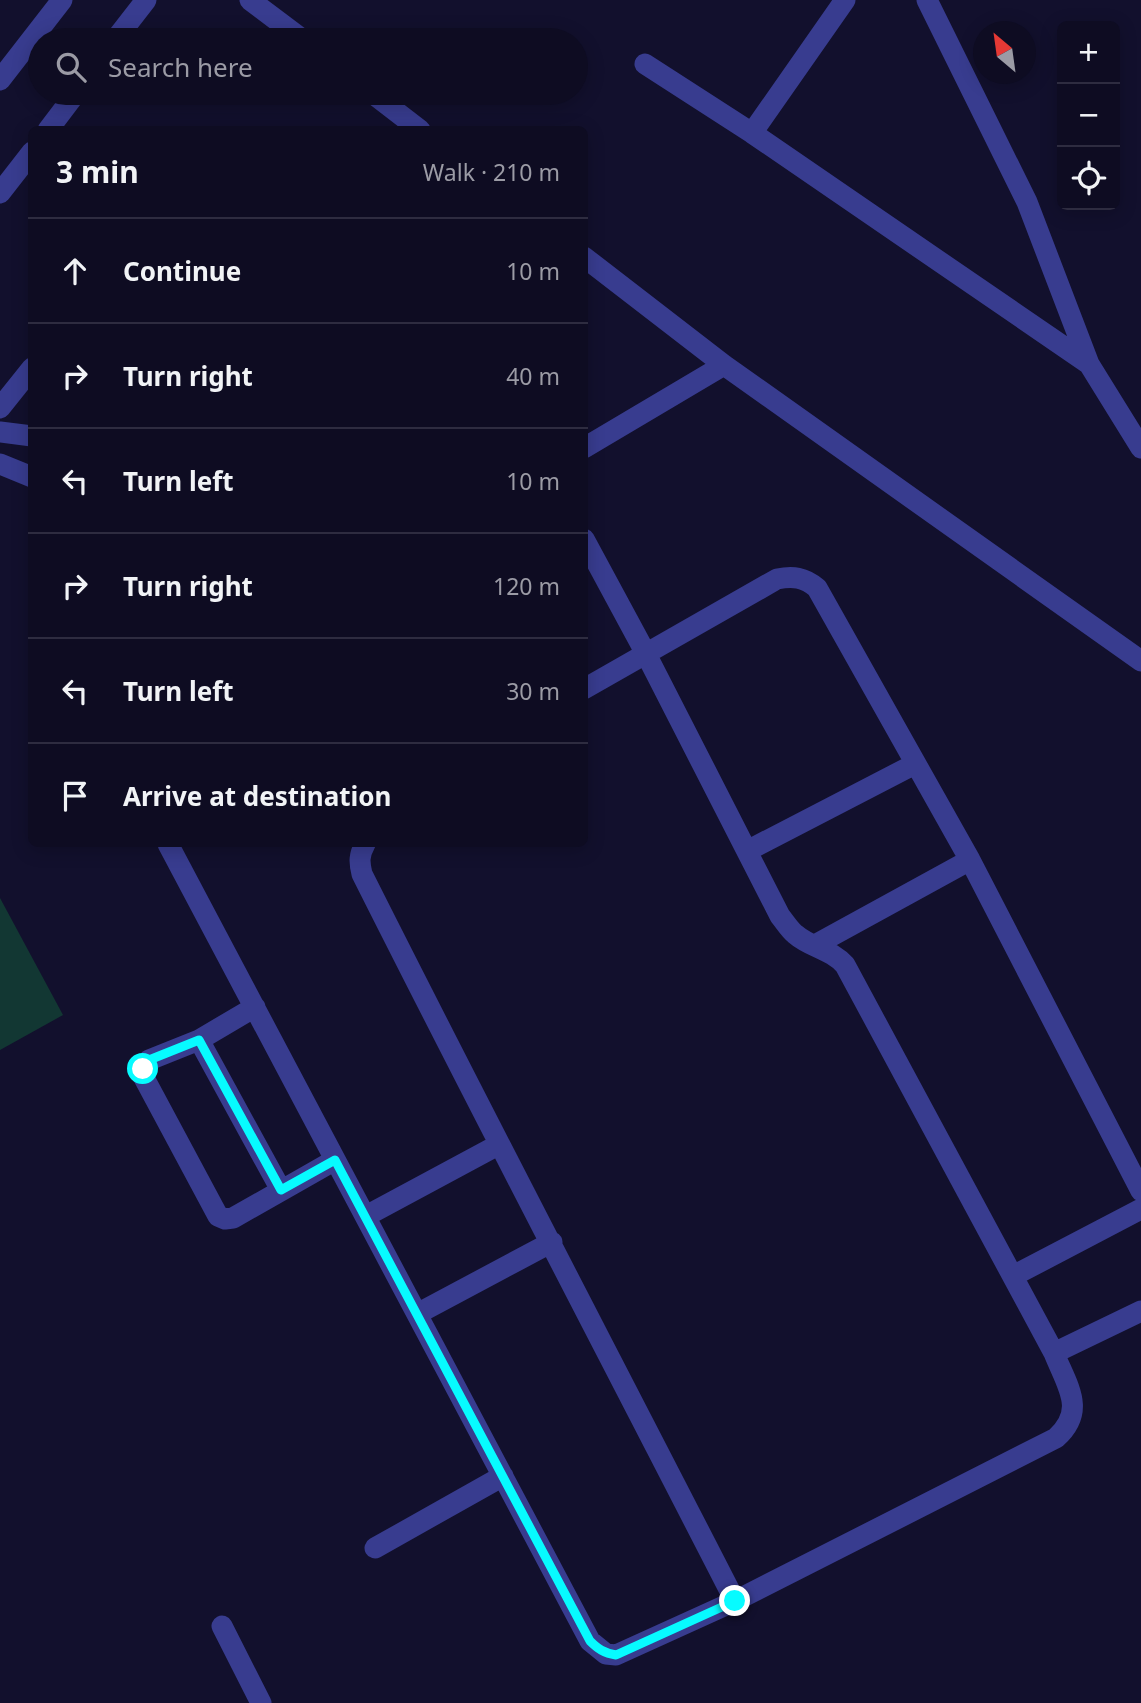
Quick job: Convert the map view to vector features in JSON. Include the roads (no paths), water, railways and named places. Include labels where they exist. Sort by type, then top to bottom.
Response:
[{"type":"street","points":[[40,28],[62,0]]},
{"type":"street","points":[[125,28],[146,0]]},
{"type":"street","points":[[250,0],[287,28]]},
{"type":"street","points":[[752,133],[845,0]]},
{"type":"street","points":[[927,0],[1027,202],[1089,364],[1141,448]]},
{"type":"street","points":[[0,80],[28,44]]},
{"type":"street","points":[[645,64],[752,133],[1089,364]]},
{"type":"street","points":[[51,126],[67,105]]},
{"type":"street","points":[[388,105],[415,126]]},
{"type":"street","points":[[0,193],[28,157]]},
{"type":"street","points":[[588,260],[724,365],[1141,661]]},
{"type":"street","points":[[588,446],[724,365]]},
{"type":"street","points":[[0,408],[28,373]]},
{"type":"street","points":[[0,452],[14,434]]},
{"type":"street","points":[[0,464],[28,475]]},
{"type":"street","points":[[170,847],[590,1641],[606,1654],[616,1655],[735,1601],[1056,1438],[1068,1427],[1074,1412],[1071,1396],[1054,1353],[845,965],[835,954],[794,934],[780,916],[646,652],[588,546]]},
{"type":"street","points":[[588,687],[777,579],[792,576],[807,580],[817,588],[970,860],[1141,1191]]},
{"type":"street","points":[[747,851],[915,764]]},
{"type":"street","points":[[363,847],[359,862],[362,874],[498,1145],[552,1242],[735,1601]]},
{"type":"street","points":[[815,946],[970,860]]},
{"type":"street","points":[[255,1007],[199,1040],[149,1060],[143,1069],[143,1076],[218,1216],[233,1218],[335,1160]]},
{"type":"street","points":[[199,1040],[281,1190]]},
{"type":"street","points":[[366,1216],[498,1145]]},
{"type":"street","points":[[1013,1276],[1141,1209]]},
{"type":"street","points":[[417,1314],[552,1242]]},
{"type":"street","points":[[1054,1353],[1141,1311]]},
{"type":"street","points":[[375,1548],[502,1476]]},
{"type":"street","points":[[222,1626],[261,1703]]}]
